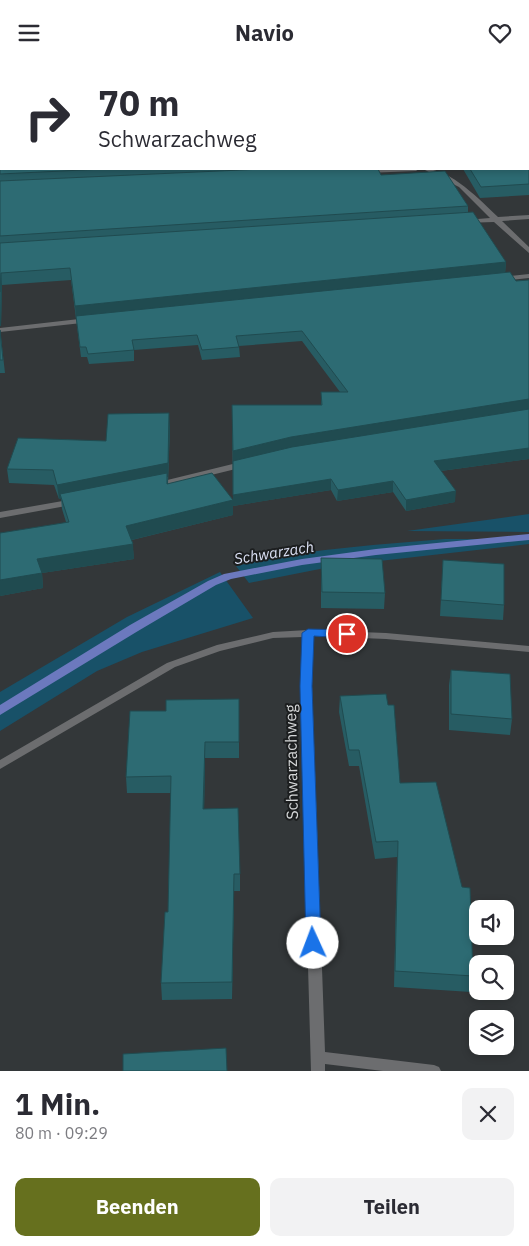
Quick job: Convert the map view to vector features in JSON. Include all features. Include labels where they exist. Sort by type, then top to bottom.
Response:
[{"type":"street","points":[[357,172],[396,170]]},
{"type":"street","points":[[428,170],[461,186],[529,251]]},
{"type":"street","points":[[457,222],[529,217]]},
{"type":"street","points":[[490,280],[529,276]]},
{"type":"street","points":[[0,329],[98,319]]},
{"type":"street","points":[[146,488],[253,462]]},
{"type":"street","points":[[0,515],[88,499]]},
{"type":"street","points":[[0,765],[171,665],[217,648],[273,635],[308,633],[386,636],[529,649]]},
{"type":"street","name":"Schwarzachweg","points":[[308,633],[306,695],[318,1064]]},
{"type":"street","points":[[318,1064],[434,1071]]},
{"type":"shaded area","points":[[529,514],[529,532],[407,531]]},
{"type":"shaded area","points":[[445,539],[529,539],[529,544],[335,566],[249,583],[236,566],[288,555]]},
{"type":"shaded area","points":[[220,572],[253,618],[142,652],[97,671],[0,731],[0,692],[127,617]]},
{"type":"building","points":[[0,170],[82,170],[0,174]]},
{"type":"building","points":[[241,170],[378,170],[381,175],[445,171],[468,206],[0,236],[0,181]]},
{"type":"building","points":[[471,170],[529,170],[529,184],[481,187]]},
{"type":"building","points":[[473,212],[506,262],[75,306],[70,268],[1,273],[0,292],[0,243]]},
{"type":"building","points":[[510,272],[516,281],[529,280],[529,399],[291,437],[233,451],[232,405],[322,405],[321,392],[348,392],[302,331],[236,336],[239,347],[202,350],[197,335],[132,340],[134,350],[88,354],[86,347],[80,347],[76,316]]},
{"type":"building","points":[[0,330],[3,360],[0,360]]},
{"type":"building","points":[[529,409],[529,448],[434,461],[456,491],[406,500],[393,481],[338,490],[331,479],[233,495],[233,461],[292,447]]},
{"type":"building","points":[[169,413],[168,463],[57,485],[53,470],[7,469],[18,438],[106,441],[108,414]]},
{"type":"building","points":[[167,473],[167,484],[212,473],[233,500],[126,526],[133,544],[37,559],[42,573],[0,580],[0,533],[69,522],[60,494]]},
{"type":"building","points":[[321,558],[382,559],[385,593],[322,592]]},
{"type":"building","points":[[443,560],[504,564],[504,605],[441,600]]},
{"type":"building","points":[[451,670],[510,674],[512,719],[451,714]]},
{"type":"building","points":[[386,694],[388,705],[394,705],[400,783],[436,782],[462,887],[470,888],[469,945],[472,945],[472,955],[469,955],[469,976],[395,971],[398,841],[376,842],[359,750],[349,750],[340,696]]},
{"type":"building","points":[[239,699],[239,742],[205,742],[203,809],[238,808],[240,874],[234,874],[232,982],[161,983],[165,912],[168,912],[171,776],[126,777],[130,711],[166,711],[166,700]]},
{"type":"building","points":[[226,1048],[227,1071],[123,1071],[123,1054]]},
{"type":"waterway","name":"Schwarzach","points":[[0,711],[134,628],[212,583],[228,576],[302,562],[376,552],[529,537]]},
{"type":"route","points":[[313,943],[306,686],[308,633],[347,634]]}]
